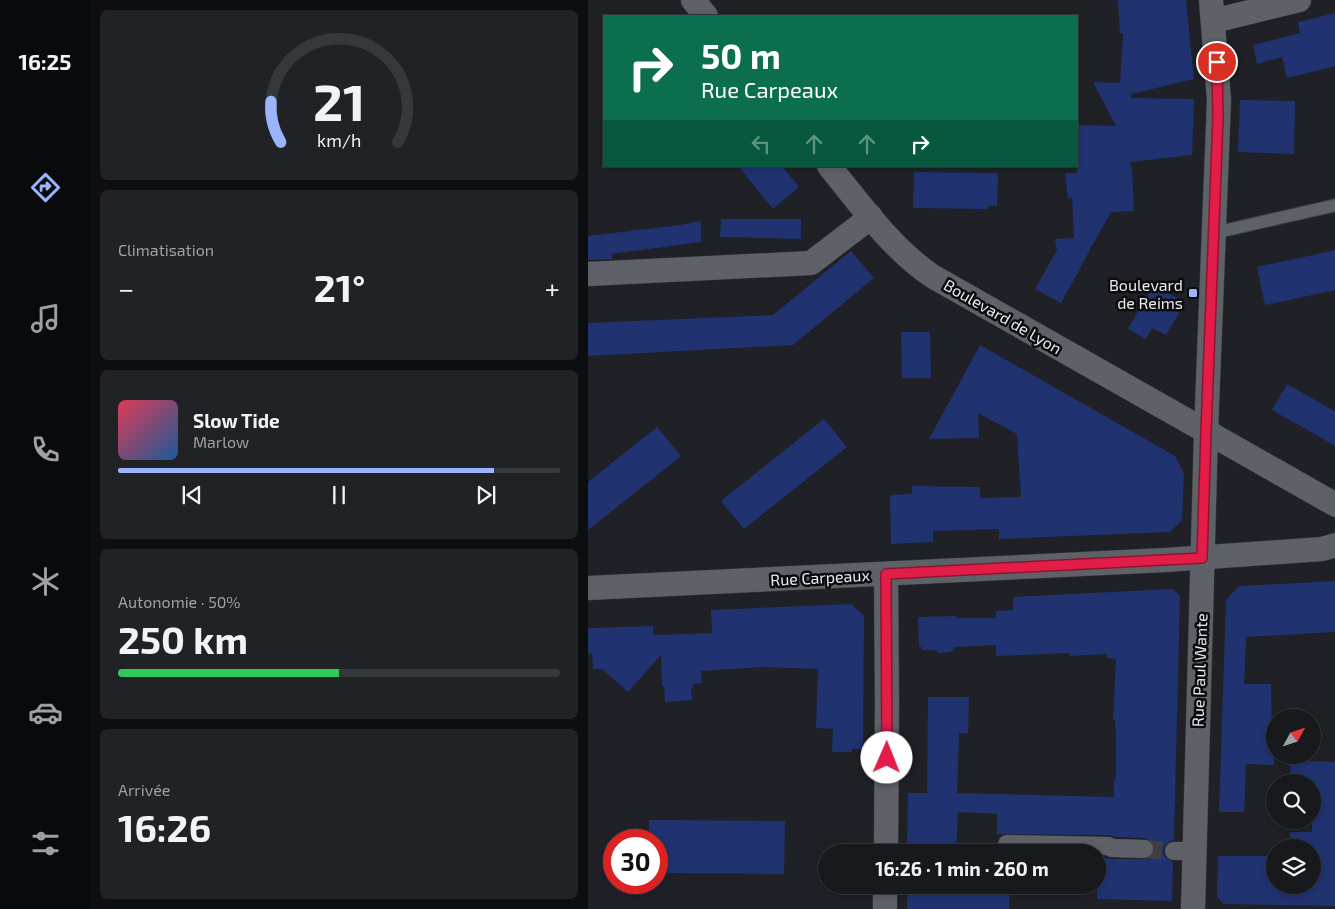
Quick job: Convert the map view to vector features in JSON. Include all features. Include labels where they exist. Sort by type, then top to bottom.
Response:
[{"type":"street","points":[[692,0],[705,15]]},
{"type":"street","points":[[1212,10],[1299,0]]},
{"type":"street","name":"Rue Paul Wante","points":[[1193,909],[1184,851],[1202,558],[1219,100],[1212,10]]},
{"type":"street","name":"Boulevard de Lyon","points":[[830,167],[902,252],[932,276],[1206,432]]},
{"type":"street","points":[[588,274],[810,263],[871,217]]},
{"type":"street","points":[[1206,432],[1336,505]]},
{"type":"street","points":[[1202,558],[1322,548],[1336,545]]},
{"type":"street","name":"Rue Carpeaux","points":[[588,588],[1202,558]]},
{"type":"street","points":[[886,574],[888,702],[886,844]]},
{"type":"street","points":[[1106,846],[1144,850]]},
{"type":"street","points":[[885,909],[886,894]]},
{"type":"lane","points":[[1214,233],[1336,205]]},
{"type":"building","points":[[1118,0],[1186,0],[1194,79],[1131,94],[1131,98],[1194,99],[1192,155],[1130,162],[1134,211],[1111,212],[1092,246],[1089,246],[1091,248],[1061,303],[1035,289],[1057,250],[1055,239],[1074,238],[1072,198],[1068,198],[1065,173],[1077,173],[1078,125],[1116,126],[1093,82],[1120,83],[1123,33],[1120,33]]},
{"type":"building","points":[[1336,13],[1336,66],[1287,78],[1282,57],[1257,64],[1253,45],[1300,33],[1298,22]]},
{"type":"building","points":[[1240,100],[1295,101],[1294,154],[1238,152]]},
{"type":"building","points":[[739,167],[783,167],[799,187],[773,209]]},
{"type":"building","points":[[914,172],[998,173],[997,206],[988,206],[988,209],[913,208]]},
{"type":"building","points":[[721,219],[801,219],[801,239],[720,237]]},
{"type":"building","points":[[701,221],[701,242],[611,254],[612,259],[588,260],[588,236]]},
{"type":"building","points":[[1336,250],[1336,290],[1265,305],[1257,267]]},
{"type":"building","points":[[851,251],[874,278],[793,345],[588,356],[588,323],[773,315]]},
{"type":"building","points":[[1154,284],[1180,300],[1174,310],[1179,313],[1166,335],[1152,328],[1146,339],[1128,329]]},
{"type":"building","points":[[901,332],[930,332],[931,378],[902,378]]},
{"type":"building","points":[[980,345],[1175,456],[1184,474],[1182,520],[1170,532],[999,539],[999,529],[933,531],[933,542],[891,544],[890,495],[912,494],[912,486],[980,487],[980,498],[1021,497],[1017,434],[978,413],[979,438],[929,439]]},
{"type":"building","points":[[1287,384],[1336,412],[1336,446],[1272,410]]},
{"type":"building","points":[[824,419],[847,447],[744,529],[721,501]]},
{"type":"building","points":[[657,427],[681,456],[588,530],[588,482]]},
{"type":"building","points":[[1336,581],[1336,632],[1246,637],[1244,684],[1271,684],[1272,709],[1266,709],[1266,764],[1274,765],[1246,764],[1244,812],[1219,812],[1226,600],[1239,586]]},
{"type":"building","points":[[1173,589],[1180,596],[1174,840],[1165,845],[1163,851],[1165,857],[1173,862],[1172,901],[1097,899],[1097,894],[1106,894],[1106,858],[1149,859],[1155,849],[1150,840],[1144,838],[1108,835],[997,834],[997,814],[958,812],[956,844],[907,844],[908,793],[927,793],[928,697],[969,697],[968,734],[959,733],[957,793],[1114,797],[1116,733],[1115,720],[1113,720],[1116,659],[1107,658],[1107,654],[1070,656],[1070,653],[996,656],[996,645],[955,647],[951,652],[938,653],[937,650],[922,650],[922,647],[919,647],[918,617],[996,618],[996,611],[1013,610],[1013,597]]},
{"type":"building","points":[[851,604],[864,616],[863,749],[852,749],[852,752],[832,752],[833,729],[816,728],[818,669],[763,667],[701,671],[702,683],[693,684],[691,689],[692,700],[665,702],[664,686],[662,686],[661,655],[628,692],[602,669],[593,669],[592,653],[588,654],[588,629],[591,628],[653,626],[653,635],[712,633],[711,610]]},
{"type":"building","points":[[1336,762],[1336,906],[1224,904],[1217,897],[1218,856],[1266,856],[1266,894],[1321,894],[1321,839],[1290,839],[1290,832],[1312,832],[1312,829],[1321,829],[1321,774],[1290,774],[1290,764]]},
{"type":"building","points":[[649,820],[785,821],[784,874],[668,873],[668,829],[649,829]]},
{"type":"building","points":[[907,894],[1010,894],[1009,909],[907,909]]},
{"type":"tunnel","points":[[1144,849],[1174,851]]},
{"type":"place","name":"Boulevard de Reims","points":[[1193,293]]},
{"type":"route","points":[[887,758],[886,574],[1202,558],[1219,100],[1217,62]]}]
